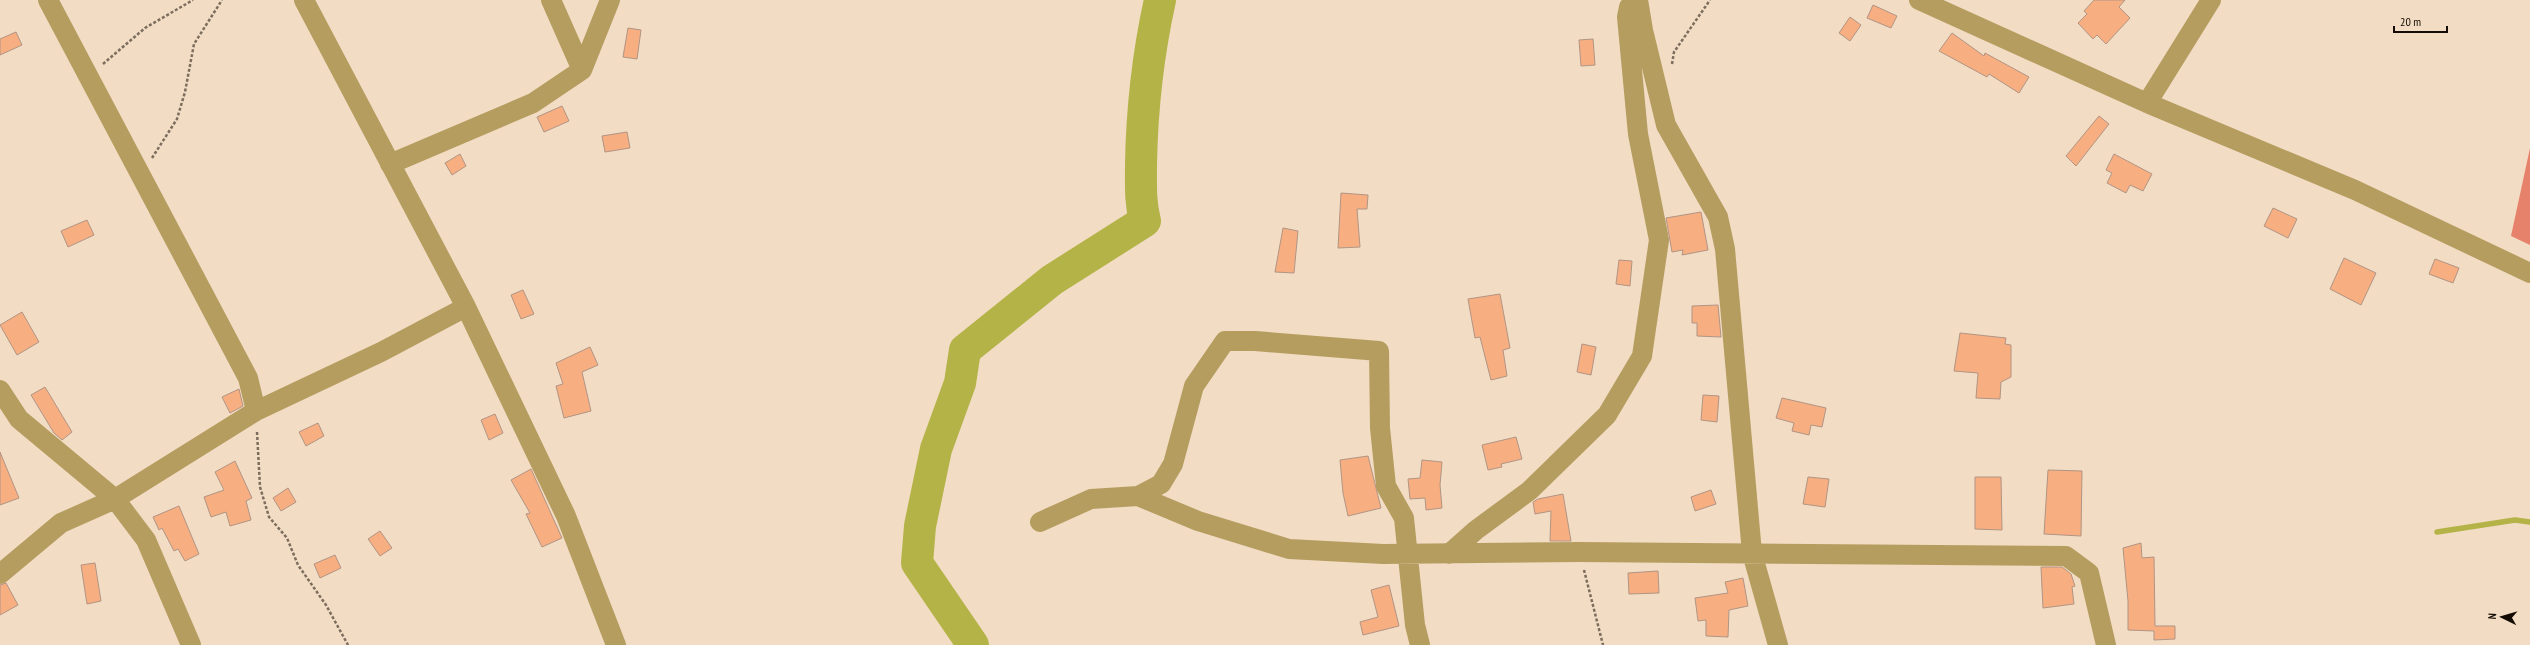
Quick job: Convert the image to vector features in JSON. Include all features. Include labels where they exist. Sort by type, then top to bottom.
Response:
[{"type":"street","points":[[48,0],[140,171],[248,378],[256,411]]},
{"type":"street","points":[[304,0],[466,307],[566,516],[616,645]]},
{"type":"street","points":[[551,0],[582,70]]},
{"type":"street","points":[[390,164],[533,103],[582,70],[610,0]]},
{"type":"street","points":[[1449,554],[1476,530],[1529,491],[1607,415],[1642,356],[1659,240],[1638,134],[1627,17],[1630,0]]},
{"type":"street","points":[[1638,0],[1643,30],[1666,125],[1718,217],[1725,249],[1752,553],[1778,645]]},
{"type":"street","points":[[1919,0],[2147,103],[2355,190],[2530,273]]},
{"type":"street","points":[[2147,103],[2211,0]]},
{"type":"street","points":[[0,574],[61,523],[116,499],[256,411],[381,352],[466,307]]},
{"type":"street","points":[[1040,522],[1091,499],[1138,496],[1161,484],[1173,464],[1194,386],[1225,341],[1255,341],[1379,351],[1380,428],[1386,486],[1404,518],[1415,625],[1420,645]]},
{"type":"street","points":[[0,390],[19,419],[116,499],[146,540],[191,645]]},
{"type":"street","points":[[1138,496],[1198,521],[1289,549],[1449,554],[1579,552],[2066,556],[2089,573],[2106,645]]},
{"type":"path","points":[[88,75],[98,70],[122,46],[145,28],[193,0]]},
{"type":"path","points":[[140,171],[157,152],[177,119],[185,92],[194,44],[222,0]]},
{"type":"path","points":[[1671,66],[1674,52],[1710,0]]},
{"type":"path","points":[[256,411],[260,487],[270,516],[287,538],[298,565],[326,604],[348,645]]},
{"type":"path","points":[[1579,552],[1602,645]]},
{"type":"shaded area","points":[[2530,148],[2530,245],[2511,236]]},
{"type":"building","points":[[2094,0],[2125,0],[2119,7],[2130,18],[2106,44],[2097,35],[2093,39],[2078,23],[2087,14],[2084,11]]},
{"type":"building","points":[[1873,5],[1897,16],[1891,28],[1867,18]]},
{"type":"building","points":[[1850,17],[1861,25],[1850,41],[1839,33]]},
{"type":"building","points":[[628,28],[641,30],[637,59],[623,57]]},
{"type":"building","points":[[16,32],[22,45],[0,55],[0,39]]},
{"type":"building","points":[[1952,33],[1984,56],[1985,53],[2029,77],[2019,93],[1989,74],[1987,77],[1939,51]]},
{"type":"building","points":[[1593,39],[1595,65],[1581,66],[1579,40]]},
{"type":"building","points":[[562,106],[569,121],[544,132],[537,117]]},
{"type":"building","points":[[2099,116],[2109,124],[2076,166],[2066,156]]},
{"type":"building","points":[[627,132],[630,148],[605,152],[602,136]]},
{"type":"building","points":[[460,154],[466,166],[452,175],[445,163]]},
{"type":"building","points":[[2114,154],[2152,174],[2143,191],[2130,185],[2126,193],[2107,183],[2112,173],[2106,170]]},
{"type":"building","points":[[1341,193],[1368,195],[1367,209],[1357,209],[1360,247],[1338,248]]},
{"type":"building","points":[[2273,208],[2297,219],[2288,238],[2264,226]]},
{"type":"building","points":[[1701,212],[1708,250],[1682,255],[1683,250],[1672,252],[1666,218]]},
{"type":"building","points":[[87,220],[94,235],[68,247],[61,231]]},
{"type":"building","points":[[1283,228],[1298,231],[1294,273],[1275,272]]},
{"type":"building","points":[[2344,258],[2376,273],[2361,305],[2330,289]]},
{"type":"building","points":[[2435,259],[2459,268],[2453,283],[2429,274]]},
{"type":"building","points":[[1619,260],[1632,261],[1630,286],[1616,284]]},
{"type":"building","points":[[523,290],[534,314],[521,319],[511,295]]},
{"type":"building","points":[[1500,294],[1510,348],[1503,350],[1507,376],[1491,380],[1480,337],[1475,338],[1468,299]]},
{"type":"building","points":[[1718,305],[1721,337],[1697,336],[1697,323],[1692,323],[1692,306]]},
{"type":"building","points":[[22,312],[39,342],[17,355],[0,325]]},
{"type":"building","points":[[1960,333],[2006,338],[2005,344],[2011,345],[2011,377],[2001,382],[2000,399],[1976,398],[1978,373],[1954,371]]},
{"type":"building","points":[[1582,344],[1596,347],[1591,375],[1577,372]]},
{"type":"building","points":[[590,347],[598,365],[582,372],[591,411],[564,418],[556,386],[563,384],[556,363]]},
{"type":"building","points":[[45,387],[72,432],[62,440],[54,433],[31,395]]},
{"type":"building","points":[[239,389],[243,406],[230,413],[222,397]]},
{"type":"building","points":[[1703,395],[1719,396],[1717,422],[1701,420]]},
{"type":"building","points":[[1782,398],[1826,408],[1822,427],[1811,425],[1809,435],[1792,431],[1794,423],[1776,418]]},
{"type":"building","points":[[495,414],[503,433],[489,440],[481,420]]},
{"type":"building","points":[[318,423],[324,436],[306,446],[299,432]]},
{"type":"building","points":[[1516,437],[1522,459],[1501,464],[1502,467],[1488,470],[1482,445]]},
{"type":"building","points":[[0,452],[19,498],[0,505]]},
{"type":"building","points":[[1368,456],[1381,508],[1348,516],[1343,493],[1340,460]]},
{"type":"building","points":[[1422,460],[1442,462],[1440,485],[1442,508],[1426,510],[1425,498],[1410,499],[1408,479],[1420,478]]},
{"type":"building","points":[[235,461],[252,498],[246,501],[251,520],[230,526],[226,512],[211,517],[204,497],[224,490],[215,472]]},
{"type":"building","points":[[531,469],[562,538],[542,547],[526,514],[530,513],[511,480]]},
{"type":"building","points":[[2048,470],[2082,471],[2081,536],[2044,534]]},
{"type":"building","points":[[1808,477],[1829,479],[1825,507],[1803,504]]},
{"type":"building","points":[[1975,477],[2001,477],[2002,530],[1975,529]]},
{"type":"building","points":[[288,488],[296,502],[281,511],[273,498]]},
{"type":"building","points":[[1711,490],[1716,504],[1695,511],[1691,497]]},
{"type":"building","points":[[1563,494],[1571,541],[1550,541],[1551,511],[1535,514],[1533,502],[1538,499]]},
{"type":"building","points":[[179,506],[199,554],[185,561],[178,549],[174,551],[162,528],[159,530],[153,517]]},
{"type":"building","points":[[380,531],[392,548],[380,556],[368,539]]},
{"type":"building","points":[[2141,543],[2142,558],[2154,557],[2155,626],[2175,626],[2175,639],[2154,640],[2154,631],[2128,630],[2128,601],[2123,548]]},
{"type":"building","points":[[335,555],[341,568],[320,578],[314,564]]},
{"type":"building","points":[[95,563],[101,601],[87,604],[81,565]]},
{"type":"building","points":[[2041,567],[2062,567],[2071,574],[2075,586],[2072,587],[2074,604],[2043,608]]},
{"type":"building","points":[[1658,571],[1659,593],[1629,594],[1628,573]]},
{"type":"building","points":[[1743,578],[1748,606],[1729,610],[1728,637],[1706,636],[1706,620],[1698,621],[1695,598],[1728,593],[1725,582]]},
{"type":"building","points":[[6,583],[18,605],[0,615],[0,585]]},
{"type":"building","points":[[1389,585],[1399,626],[1363,635],[1360,622],[1378,617],[1371,590]]},
{"type":"waterway","points":[[973,645],[917,563],[920,526],[936,449],[960,383],[965,350],[1052,280],[1145,221],[1142,207],[1141,186],[1143,122],[1146,81],[1160,0]]},
{"type":"waterway","points":[[2437,532],[2515,520],[2530,522]]}]
